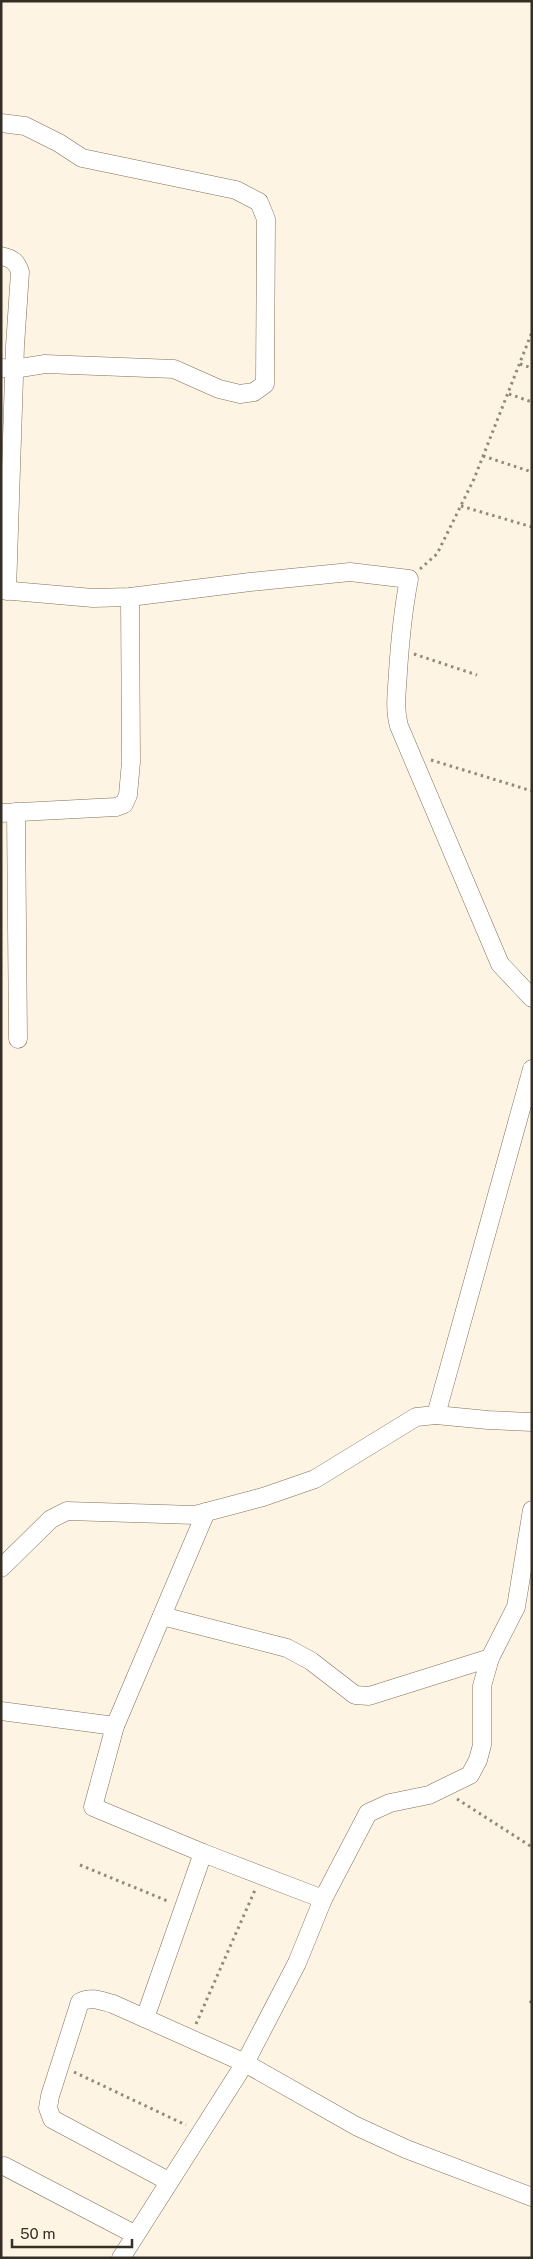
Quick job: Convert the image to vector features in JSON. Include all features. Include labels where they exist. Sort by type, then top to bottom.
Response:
[{"type":"street","points":[[1,123],[25,126],[59,143],[82,158],[236,190],[259,202],[266,219],[265,384],[254,392],[240,394],[219,389],[174,369],[54,364],[8,369]]},
{"type":"street","points":[[1,256],[8,257],[17,264],[20,272],[8,369],[4,590],[93,598],[130,597],[350,572],[408,579],[402,618],[396,712],[411,754],[500,964],[532,998]]},
{"type":"street","points":[[18,1038],[9,812],[116,807],[124,804],[128,795],[131,762],[130,597]]},
{"type":"street","points":[[436,1415],[532,1069]]},
{"type":"street","points":[[1,1568],[51,1518],[67,1511],[195,1515],[263,1497],[315,1479],[416,1418],[436,1415],[532,1422]]},
{"type":"street","points":[[121,2258],[134,2234],[245,2063],[297,1963],[324,1899],[368,1813],[390,1802],[442,1790],[470,1775],[478,1760],[482,1745],[482,1686],[490,1658],[516,1607],[532,1510]]},
{"type":"street","points":[[206,1512],[115,1726],[94,1807],[261,1876],[324,1899]]},
{"type":"street","points":[[162,1616],[288,1648],[311,1661],[355,1695],[369,1696],[490,1658]]},
{"type":"street","points":[[1,1711],[115,1726]]},
{"type":"street","points":[[145,2018],[204,1853]]},
{"type":"street","points":[[168,2181],[52,2119],[48,2108],[80,2002],[94,1999],[113,2004],[245,2063],[356,2126],[406,2149],[532,2197]]},
{"type":"street","points":[[4,2166],[134,2234]]},
{"type":"path","points":[[408,579],[437,554],[483,456],[532,332]]},
{"type":"path","points":[[520,364],[532,368]]},
{"type":"path","points":[[509,394],[532,402]]},
{"type":"path","points":[[483,456],[532,472]]},
{"type":"path","points":[[461,506],[532,527]]},
{"type":"path","points":[[400,649],[477,675]]},
{"type":"path","points":[[411,754],[532,791]]},
{"type":"path","points":[[442,1790],[532,1847]]},
{"type":"path","points":[[80,1865],[184,1908]]},
{"type":"path","points":[[189,2038],[261,1876]]},
{"type":"path","points":[[60,2065],[200,2132]]}]
